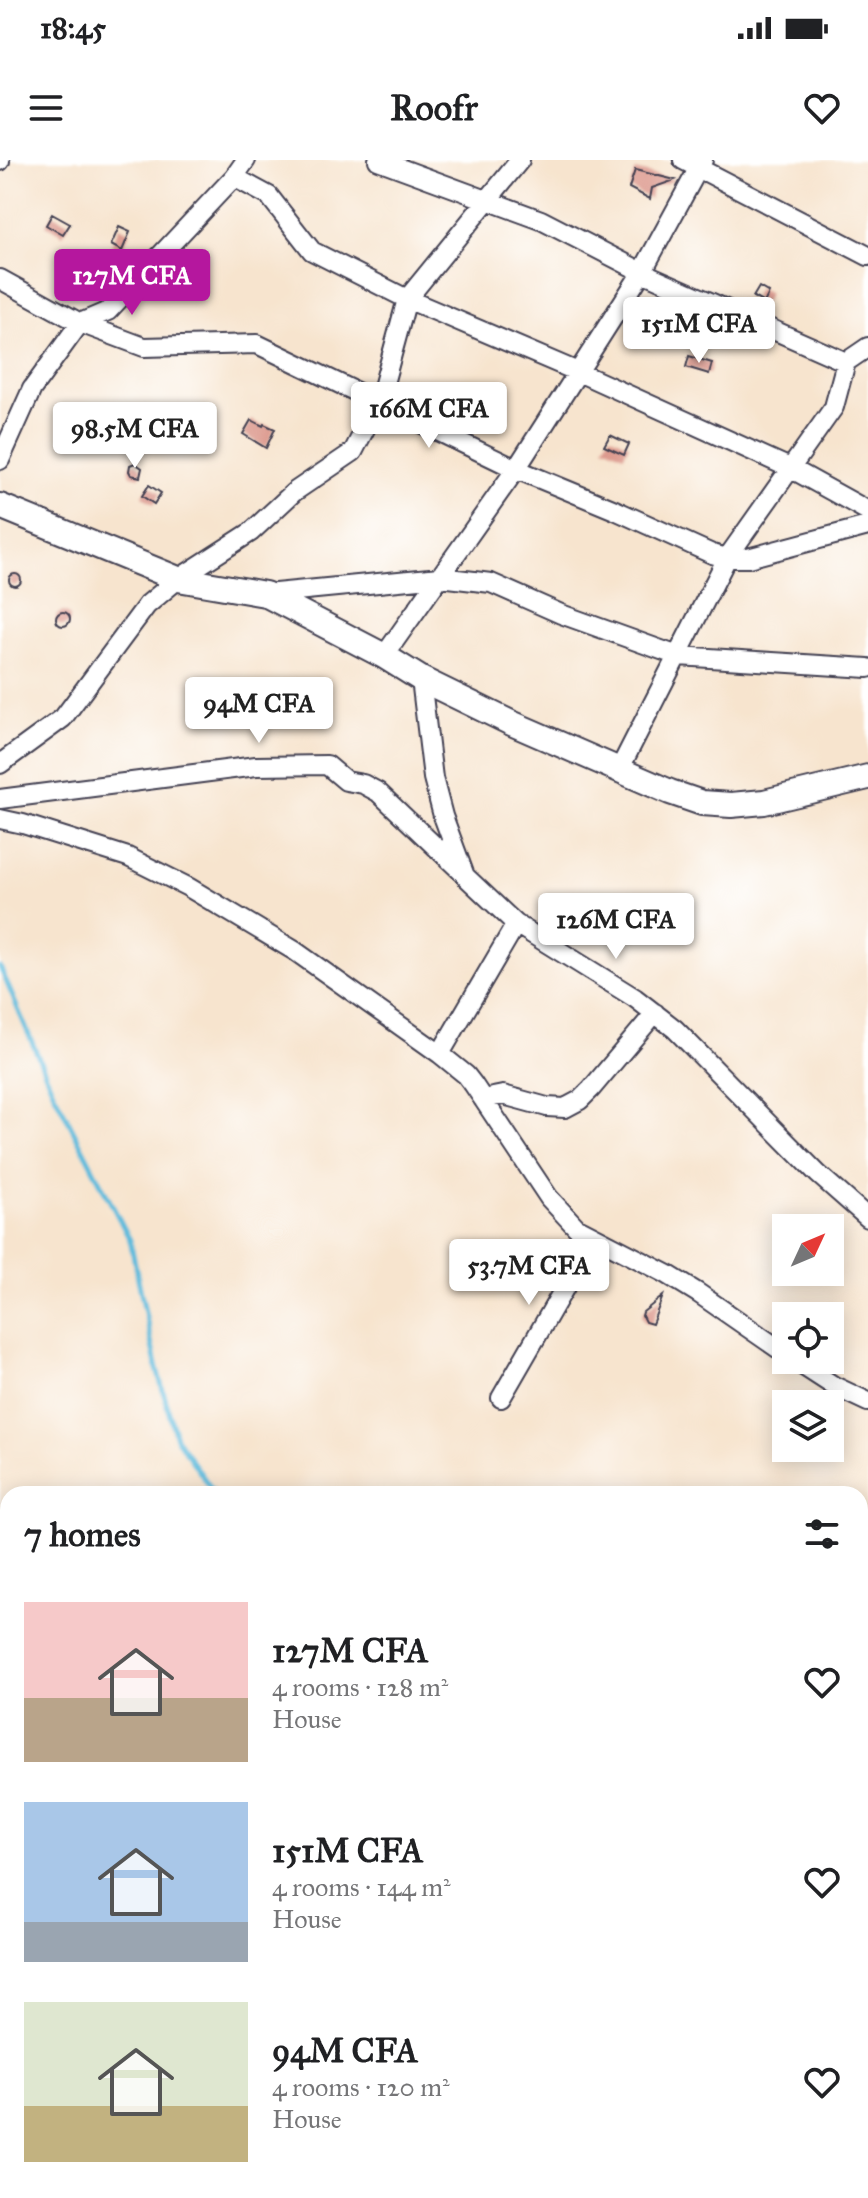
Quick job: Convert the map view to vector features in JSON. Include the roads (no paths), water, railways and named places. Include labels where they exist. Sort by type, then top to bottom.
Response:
[{"type":"main road","points":[[0,506],[178,579],[265,594],[384,656],[421,679],[509,722],[702,803],[731,805],[764,802],[868,777]]},
{"type":"street","points":[[0,460],[32,389],[80,323],[108,311],[234,177],[246,160]]},
{"type":"street","points":[[378,160],[541,220],[642,272],[846,362]]},
{"type":"street","points":[[0,764],[63,718],[147,605],[178,579],[251,532],[294,492],[353,452],[379,402],[407,299],[520,160]]},
{"type":"street","points":[[384,656],[516,469],[642,272],[695,162],[868,256]]},
{"type":"street","points":[[234,177],[269,196],[312,251],[407,299],[792,469],[868,511]]},
{"type":"street","points":[[0,279],[80,323],[144,347],[257,344],[516,469],[712,554],[748,558],[868,526]]},
{"type":"street","points":[[619,770],[727,558],[834,407],[846,362],[868,347]]},
{"type":"street","points":[[265,594],[440,577],[491,583],[561,614],[678,656],[868,668]]},
{"type":"street","points":[[421,679],[433,778],[465,876]]},
{"type":"street","points":[[0,799],[256,766],[327,765],[346,781],[363,784],[378,792],[516,924],[635,998],[675,1029],[818,1174],[868,1218]]},
{"type":"street","points":[[0,819],[128,857],[188,887],[295,951],[466,1075],[549,1198],[576,1227],[667,1274],[772,1344]]},
{"type":"street","points":[[440,1054],[516,924]]},
{"type":"street","points":[[483,1099],[503,1095],[547,1107],[565,1108],[591,1089],[655,1013]]},
{"type":"street","points":[[501,1398],[594,1237]]},
{"type":"street","points":[[816,1374],[868,1402]]},
{"type":"waterway","points":[[0,967],[52,1089],[130,1240],[156,1365],[176,1438],[209,1486]]}]
